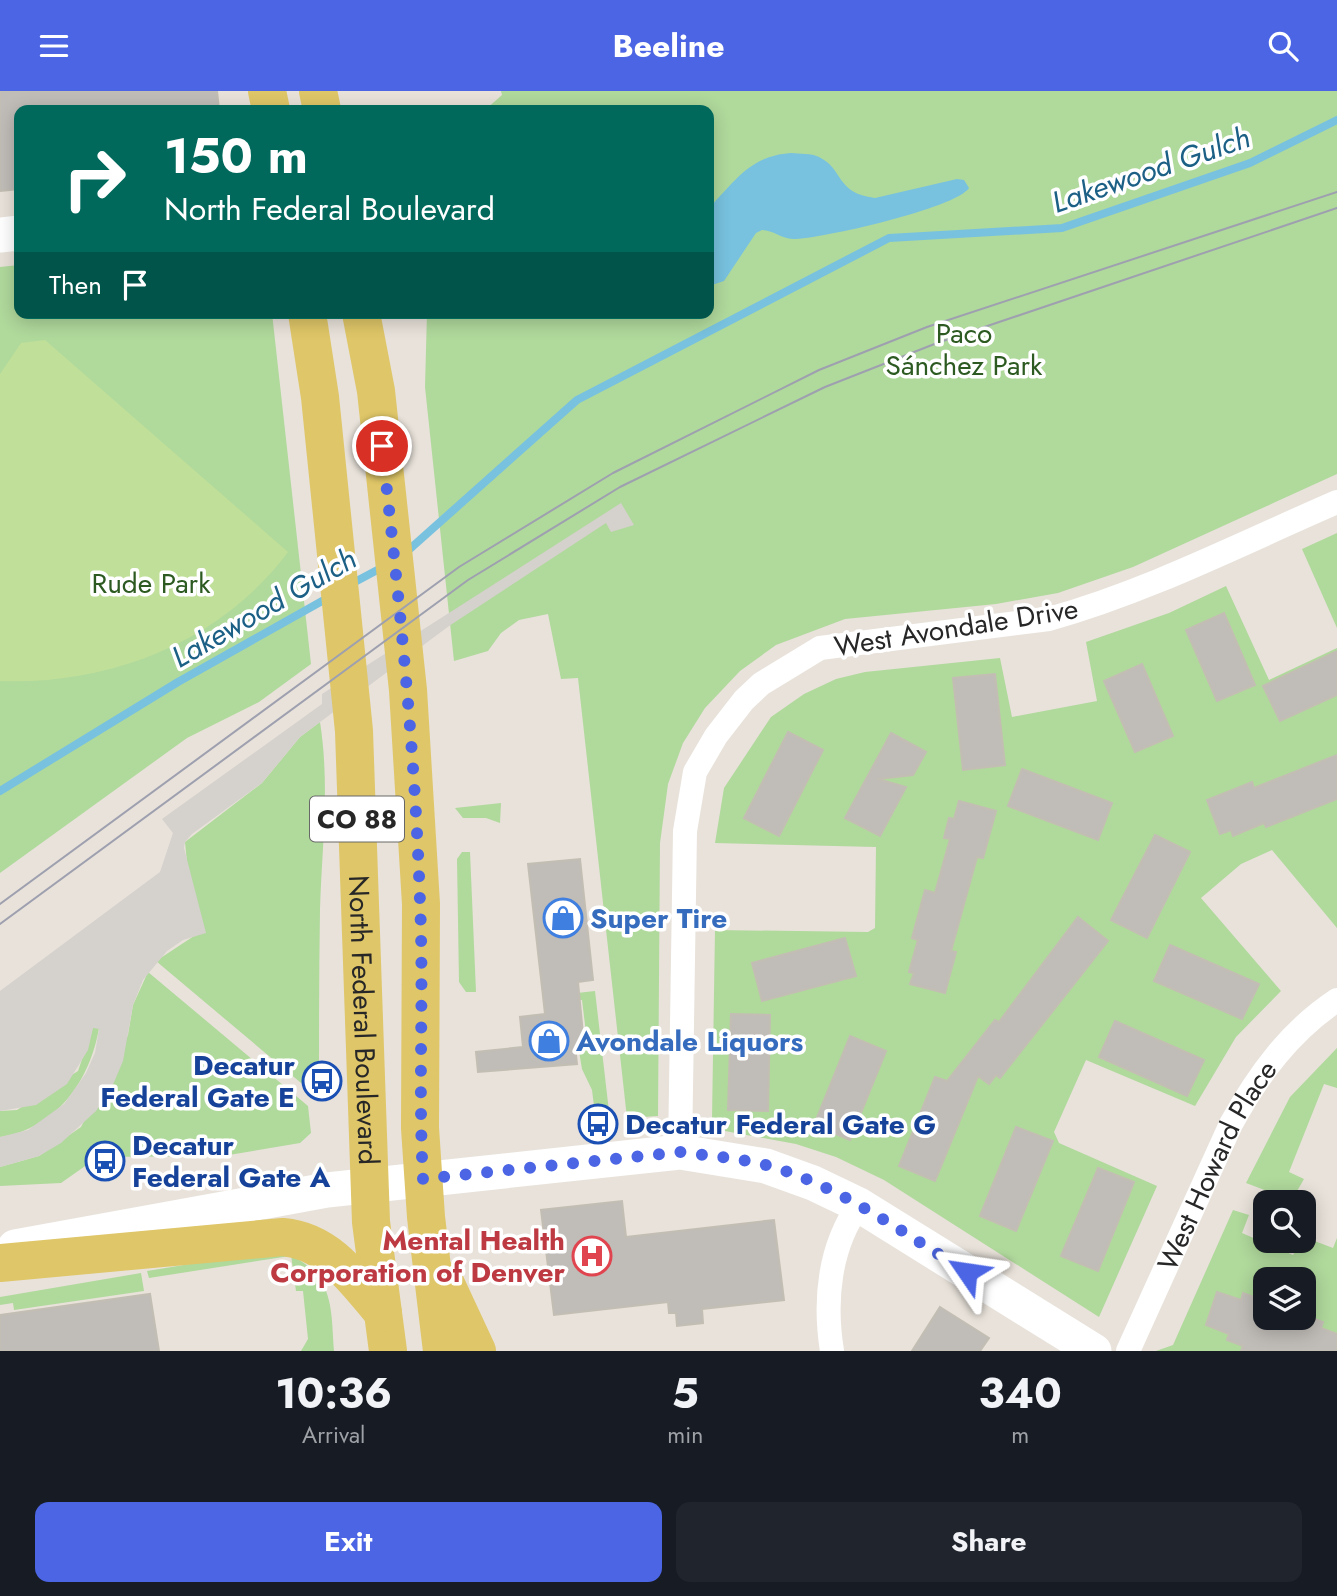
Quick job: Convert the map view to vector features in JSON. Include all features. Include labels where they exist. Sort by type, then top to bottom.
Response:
[{"type":"main road","name":"North Federal Boulevard","points":[[308,319],[320,397],[354,731],[369,1185],[385,1339]]},
{"type":"main road","name":"North Federal Boulevard","points":[[362,319],[376,391],[408,690],[421,904],[423,1179],[442,1351]]},
{"type":"main road","points":[[0,1263],[283,1237],[299,1238],[319,1247],[335,1260],[385,1339]]},
{"type":"main road","points":[[430,1249],[477,1351]]},
{"type":"street","name":"West Avondale Drive","points":[[680,1152],[682,886],[688,805],[695,772],[744,699],[779,670],[820,648],[1063,615],[1131,593],[1337,502]]},
{"type":"street","name":"West Howard Place","points":[[1131,1344],[1213,1162],[1249,1090],[1277,1053],[1320,1011],[1337,1000]]},
{"type":"street","points":[[0,1249],[327,1190],[680,1152],[766,1165],[859,1205],[1094,1351]]},
{"type":"street","points":[[832,1351],[829,1333],[832,1272],[846,1222],[859,1205]]},
{"type":"green space","name":"Paco Sánchez Park","points":[[501,91],[1337,91],[1337,474],[1133,567],[1058,593],[996,604],[845,619],[776,645],[740,671],[705,708],[683,743],[668,784],[660,843],[658,1116],[627,1118],[578,678],[561,679],[548,614],[519,620],[501,633],[488,651],[454,661],[425,387],[427,319],[714,319],[714,105],[491,105],[502,95]]},
{"type":"green space","name":"Rude Park","points":[[14,266],[14,319],[273,319],[311,664],[259,702],[187,738],[0,873],[0,267]]},
{"type":"green space","points":[[45,340],[288,552],[261,584],[230,611],[160,652],[122,666],[82,675],[0,681],[0,374],[21,343]]},
{"type":"green space","points":[[1337,533],[1337,628],[1302,549]]},
{"type":"green space","points":[[1226,586],[1269,680],[1337,648],[1337,928],[1272,850],[1241,864],[1201,898],[1281,991],[1236,1037],[1195,1106],[1086,1060],[1054,1132],[1059,1143],[1157,1186],[1099,1317],[884,1180],[836,1157],[796,1144],[725,1131],[712,1119],[715,930],[868,932],[875,928],[876,847],[715,843],[724,788],[771,717],[804,694],[836,679],[865,672],[1000,658],[1012,717],[1097,701],[1086,642],[1169,613]]},
{"type":"green space","points":[[320,722],[324,815],[320,909],[319,1092],[313,1093],[156,961],[194,936],[185,842],[262,783],[300,737]]},
{"type":"green space","points":[[501,803],[500,823],[486,818],[463,818],[455,808]]},
{"type":"green space","points":[[462,852],[470,852],[476,992],[466,992],[459,982],[457,859]]},
{"type":"green space","points":[[148,972],[308,1106],[311,1133],[300,1143],[223,1156],[98,1157],[61,1183],[0,1186],[0,1167],[39,1156],[81,1127],[128,1035],[133,1005]]},
{"type":"green space","points":[[595,991],[610,1120],[596,1122],[592,1090],[582,1069],[579,1051],[588,1049],[582,1000],[569,1001],[568,994]]},
{"type":"green space","points":[[93,1027],[99,1028],[88,1066],[67,1099],[54,1113],[38,1124],[0,1137],[0,1111],[17,1110],[78,1071]]},
{"type":"green space","points":[[1337,1048],[1337,1088],[1324,1084],[1289,1172],[1304,1179],[1298,1190],[1265,1190],[1246,1183],[1290,1097]]},
{"type":"green space","points":[[1233,1210],[1249,1215],[1242,1233],[1253,1238],[1253,1253],[1316,1253],[1316,1242],[1333,1248],[1337,1238],[1337,1351],[1156,1351],[1173,1345]]},
{"type":"green space","points":[[264,1252],[290,1256],[149,1278],[147,1271]]},
{"type":"green space","points":[[291,1255],[315,1274],[328,1295],[334,1351],[301,1351],[308,1339],[303,1291],[296,1291]]},
{"type":"green space","points":[[141,1273],[144,1291],[14,1310],[13,1303],[0,1305],[0,1297]]},
{"type":"shaded area","points":[[621,503],[634,525],[611,532],[606,523],[449,626],[300,737],[262,783],[192,834],[185,842],[184,848],[206,933],[183,940],[167,951],[143,980],[133,1005],[123,1061],[112,1087],[96,1111],[61,1143],[39,1156],[0,1167],[0,1137],[28,1130],[64,1104],[86,1073],[95,1053],[99,1029],[93,1028],[88,1050],[67,1084],[36,1105],[0,1111],[0,991],[160,872],[173,833],[162,819],[322,704],[322,694]]},
{"type":"water","points":[[791,153],[819,157],[833,168],[846,186],[862,195],[875,198],[957,179],[964,180],[969,188],[959,196],[915,213],[830,234],[793,239],[762,230],[756,233],[724,281],[714,284],[714,203],[754,164]]},
{"type":"building","points":[[0,91],[217,91],[218,105],[14,105],[14,190],[0,191]]},
{"type":"building","points":[[1224,613],[1255,685],[1217,701],[1186,630]]},
{"type":"building","points":[[1337,651],[1337,695],[1280,721],[1263,686]]},
{"type":"building","points":[[1142,664],[1173,736],[1135,752],[1104,681]]},
{"type":"building","points":[[995,674],[1005,765],[963,770],[953,678]]},
{"type":"building","points":[[788,732],[823,750],[779,836],[744,818]]},
{"type":"building","points":[[891,733],[926,752],[913,775],[878,779],[906,787],[880,836],[845,818]]},
{"type":"building","points":[[1337,755],[1337,799],[1266,827],[1264,823],[1233,836],[1231,830],[1220,834],[1207,800],[1252,782],[1254,788]]},
{"type":"building","points":[[1022,769],[1112,803],[1098,840],[1008,806]]},
{"type":"building","points":[[959,801],[996,811],[983,858],[977,857],[951,951],[956,952],[945,993],[910,984],[914,973],[909,972],[918,940],[912,938],[925,890],[935,893],[950,839],[944,838],[949,818],[954,819]]},
{"type":"building","points":[[1155,835],[1190,852],[1147,938],[1111,920]]},
{"type":"building","points":[[580,859],[593,980],[578,982],[584,1045],[575,1046],[577,1064],[478,1072],[476,1052],[523,1047],[520,1017],[545,1014],[528,864]]},
{"type":"building","points":[[1078,917],[1108,941],[1000,1078],[996,1075],[989,1084],[978,1076],[935,1181],[899,1166],[935,1077],[947,1081],[995,1020],[999,1022]]},
{"type":"building","points":[[845,938],[856,976],[762,1001],[752,963]]},
{"type":"building","points":[[1170,945],[1259,984],[1242,1019],[1154,981]]},
{"type":"building","points":[[731,1014],[770,1015],[768,1111],[728,1110]]},
{"type":"building","points":[[1115,1021],[1204,1060],[1187,1096],[1099,1057]]},
{"type":"building","points":[[850,1036],[886,1051],[850,1140],[814,1125]]},
{"type":"building","points":[[1016,1127],[1053,1141],[1016,1231],[980,1216]]},
{"type":"building","points":[[1098,1168],[1134,1182],[1098,1271],[1061,1256]]},
{"type":"building","points":[[622,1201],[626,1237],[774,1220],[784,1300],[702,1309],[703,1323],[677,1326],[676,1313],[669,1313],[668,1302],[554,1315],[541,1210]]},
{"type":"building","points":[[1217,1292],[1241,1300],[1243,1293],[1253,1297],[1253,1330],[1316,1330],[1316,1319],[1323,1322],[1321,1328],[1337,1334],[1337,1351],[1241,1351],[1243,1346],[1227,1340],[1229,1334],[1206,1325]]},
{"type":"building","points":[[150,1294],[159,1351],[0,1351],[0,1315]]},
{"type":"building","points":[[940,1307],[989,1338],[980,1351],[912,1351]]},
{"type":"waterway","name":"Lakewood Gulch","points":[[403,555],[577,400],[889,238],[1062,228],[1250,163],[1337,120]]},
{"type":"waterway","name":"Lakewood Gulch","points":[[351,584],[383,567]]},
{"type":"waterway","name":"Lakewood Gulch","points":[[0,791],[178,682],[331,596]]},
{"type":"tram line","points":[[0,904],[459,567],[613,473],[819,370],[927,327],[1337,192]]},
{"type":"tram line","points":[[0,924],[468,580],[620,487],[825,387],[937,343],[1337,208]]},
{"type":"place","name":"Super Tire","points":[[563,918]]},
{"type":"place","name":"Avondale Liquors","points":[[549,1041]]},
{"type":"place","name":"Decatur Federal Gate E","points":[[322,1081]]},
{"type":"place","name":"Decatur Federal Gate G","points":[[598,1124]]},
{"type":"place","name":"Decatur Federal Gate A","points":[[105,1161]]},
{"type":"place","name":"Mental Health Corporation of Denver","points":[[592,1256]]},
{"type":"route","points":[[382,446],[408,690],[421,904],[420,1128],[423,1179],[680,1152],[723,1157],[766,1165],[813,1183],[859,1205],[967,1272]]}]
